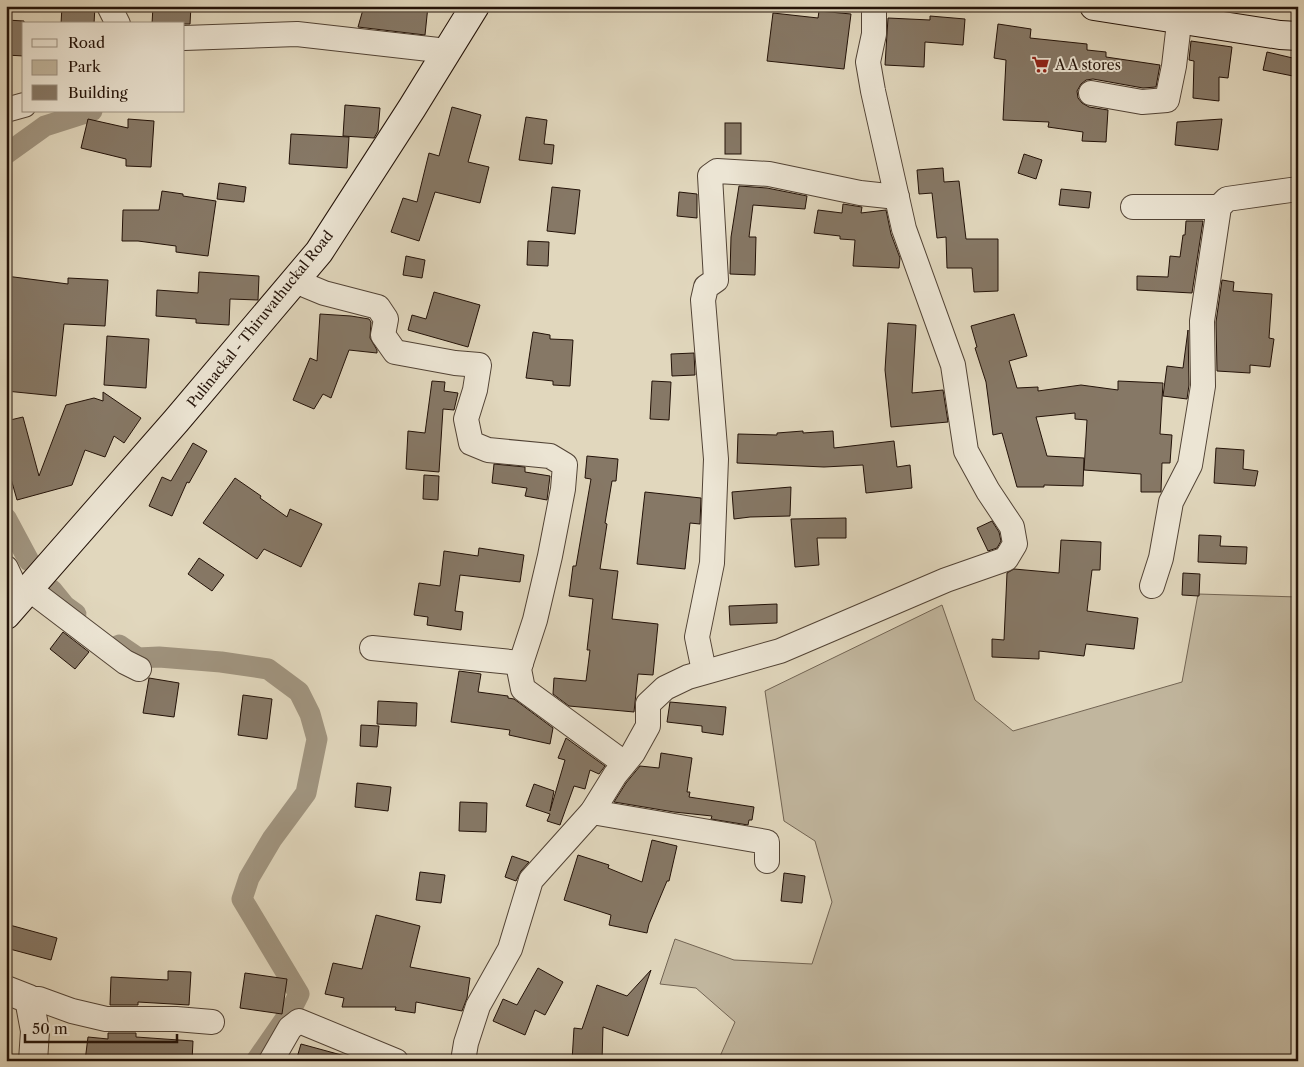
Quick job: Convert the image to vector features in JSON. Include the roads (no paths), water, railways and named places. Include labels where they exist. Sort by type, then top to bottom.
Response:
[{"type":"main road","name":"Pulinackal - Thiruvathuckal Road","points":[[22,596],[176,421],[319,252],[475,6]]},
{"type":"main road","points":[[1094,6],[1180,13],[1280,35],[1298,36]]},
{"type":"main road","points":[[18,994],[35,1031],[33,1061]]},
{"type":"street","points":[[109,6],[117,22]]},
{"type":"street","points":[[463,1061],[466,1043],[478,1006],[510,949],[532,880],[592,812],[615,775],[633,752],[648,726],[648,704],[664,688],[704,671],[780,651],[946,580],[1006,559],[1014,544],[1012,527],[988,491],[966,451],[953,365],[904,229],[868,62],[874,34],[874,6]]},
{"type":"street","points":[[1091,93],[1142,102],[1167,100],[1174,66],[1180,13]]},
{"type":"street","points":[[185,38],[297,34],[447,51]]},
{"type":"street","points":[[6,110],[22,106]]},
{"type":"street","points":[[704,671],[696,637],[712,563],[716,459],[702,300],[706,286],[716,280],[710,176],[717,171],[769,174],[860,193],[897,197]]},
{"type":"street","points":[[1152,586],[1161,558],[1171,502],[1190,465],[1202,386],[1202,321],[1219,207],[1227,199],[1298,189]]},
{"type":"street","points":[[1134,207],[1219,207]]},
{"type":"street","points":[[295,281],[324,293],[378,306],[386,320],[383,336],[395,352],[455,363],[479,365],[475,390],[466,419],[471,443],[488,450],[550,456],[565,465],[563,489],[550,556],[535,620],[519,669],[523,689],[624,763]]},
{"type":"street","points":[[6,568],[22,596],[139,669]]},
{"type":"street","points":[[372,648],[521,663]]},
{"type":"street","points":[[592,812],[767,842],[767,861]]},
{"type":"street","points":[[18,994],[39,999],[72,1011],[106,1019],[176,1019],[212,1022]]},
{"type":"street","points":[[271,1061],[290,1028],[299,1021],[364,1046],[396,1061]]},
{"type":"waterway","points":[[6,154],[45,126],[89,112]]},
{"type":"waterway","points":[[6,518],[29,561]]},
{"type":"waterway","points":[[52,590],[65,606],[76,614]]},
{"type":"waterway","points":[[119,645],[138,658],[159,657],[221,662],[268,669],[299,692],[310,714],[317,739],[306,793],[272,839],[249,878],[242,899],[299,994],[290,1012],[256,1061]]},
{"type":"place","name":"A A stores","points":[[1041,65]]}]
